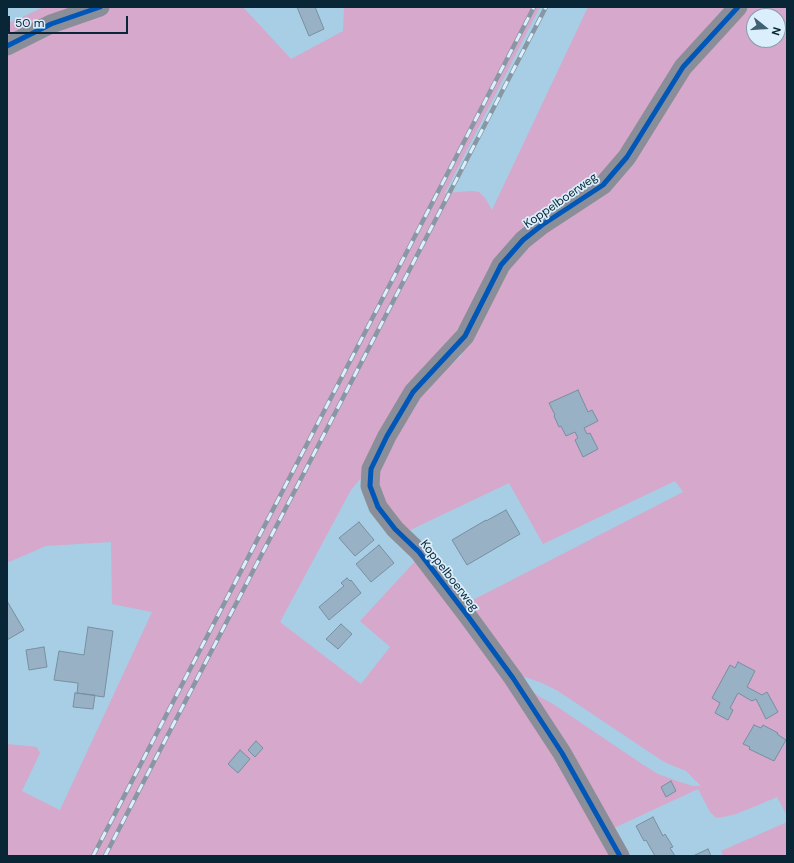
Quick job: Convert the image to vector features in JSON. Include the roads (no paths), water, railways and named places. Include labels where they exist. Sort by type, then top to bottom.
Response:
[{"type":"street","points":[[7,46],[52,24],[100,7]]},
{"type":"street","name":"Koppelboerweg","points":[[620,856],[562,753],[513,678],[419,552],[395,529],[378,507],[370,486],[371,469],[387,436],[413,392],[465,336],[501,265],[523,240],[542,225],[603,185],[627,157],[684,67],[738,7]]},
{"type":"railway","points":[[93,856],[534,7]]},
{"type":"railway","points":[[105,856],[546,7]]}]
